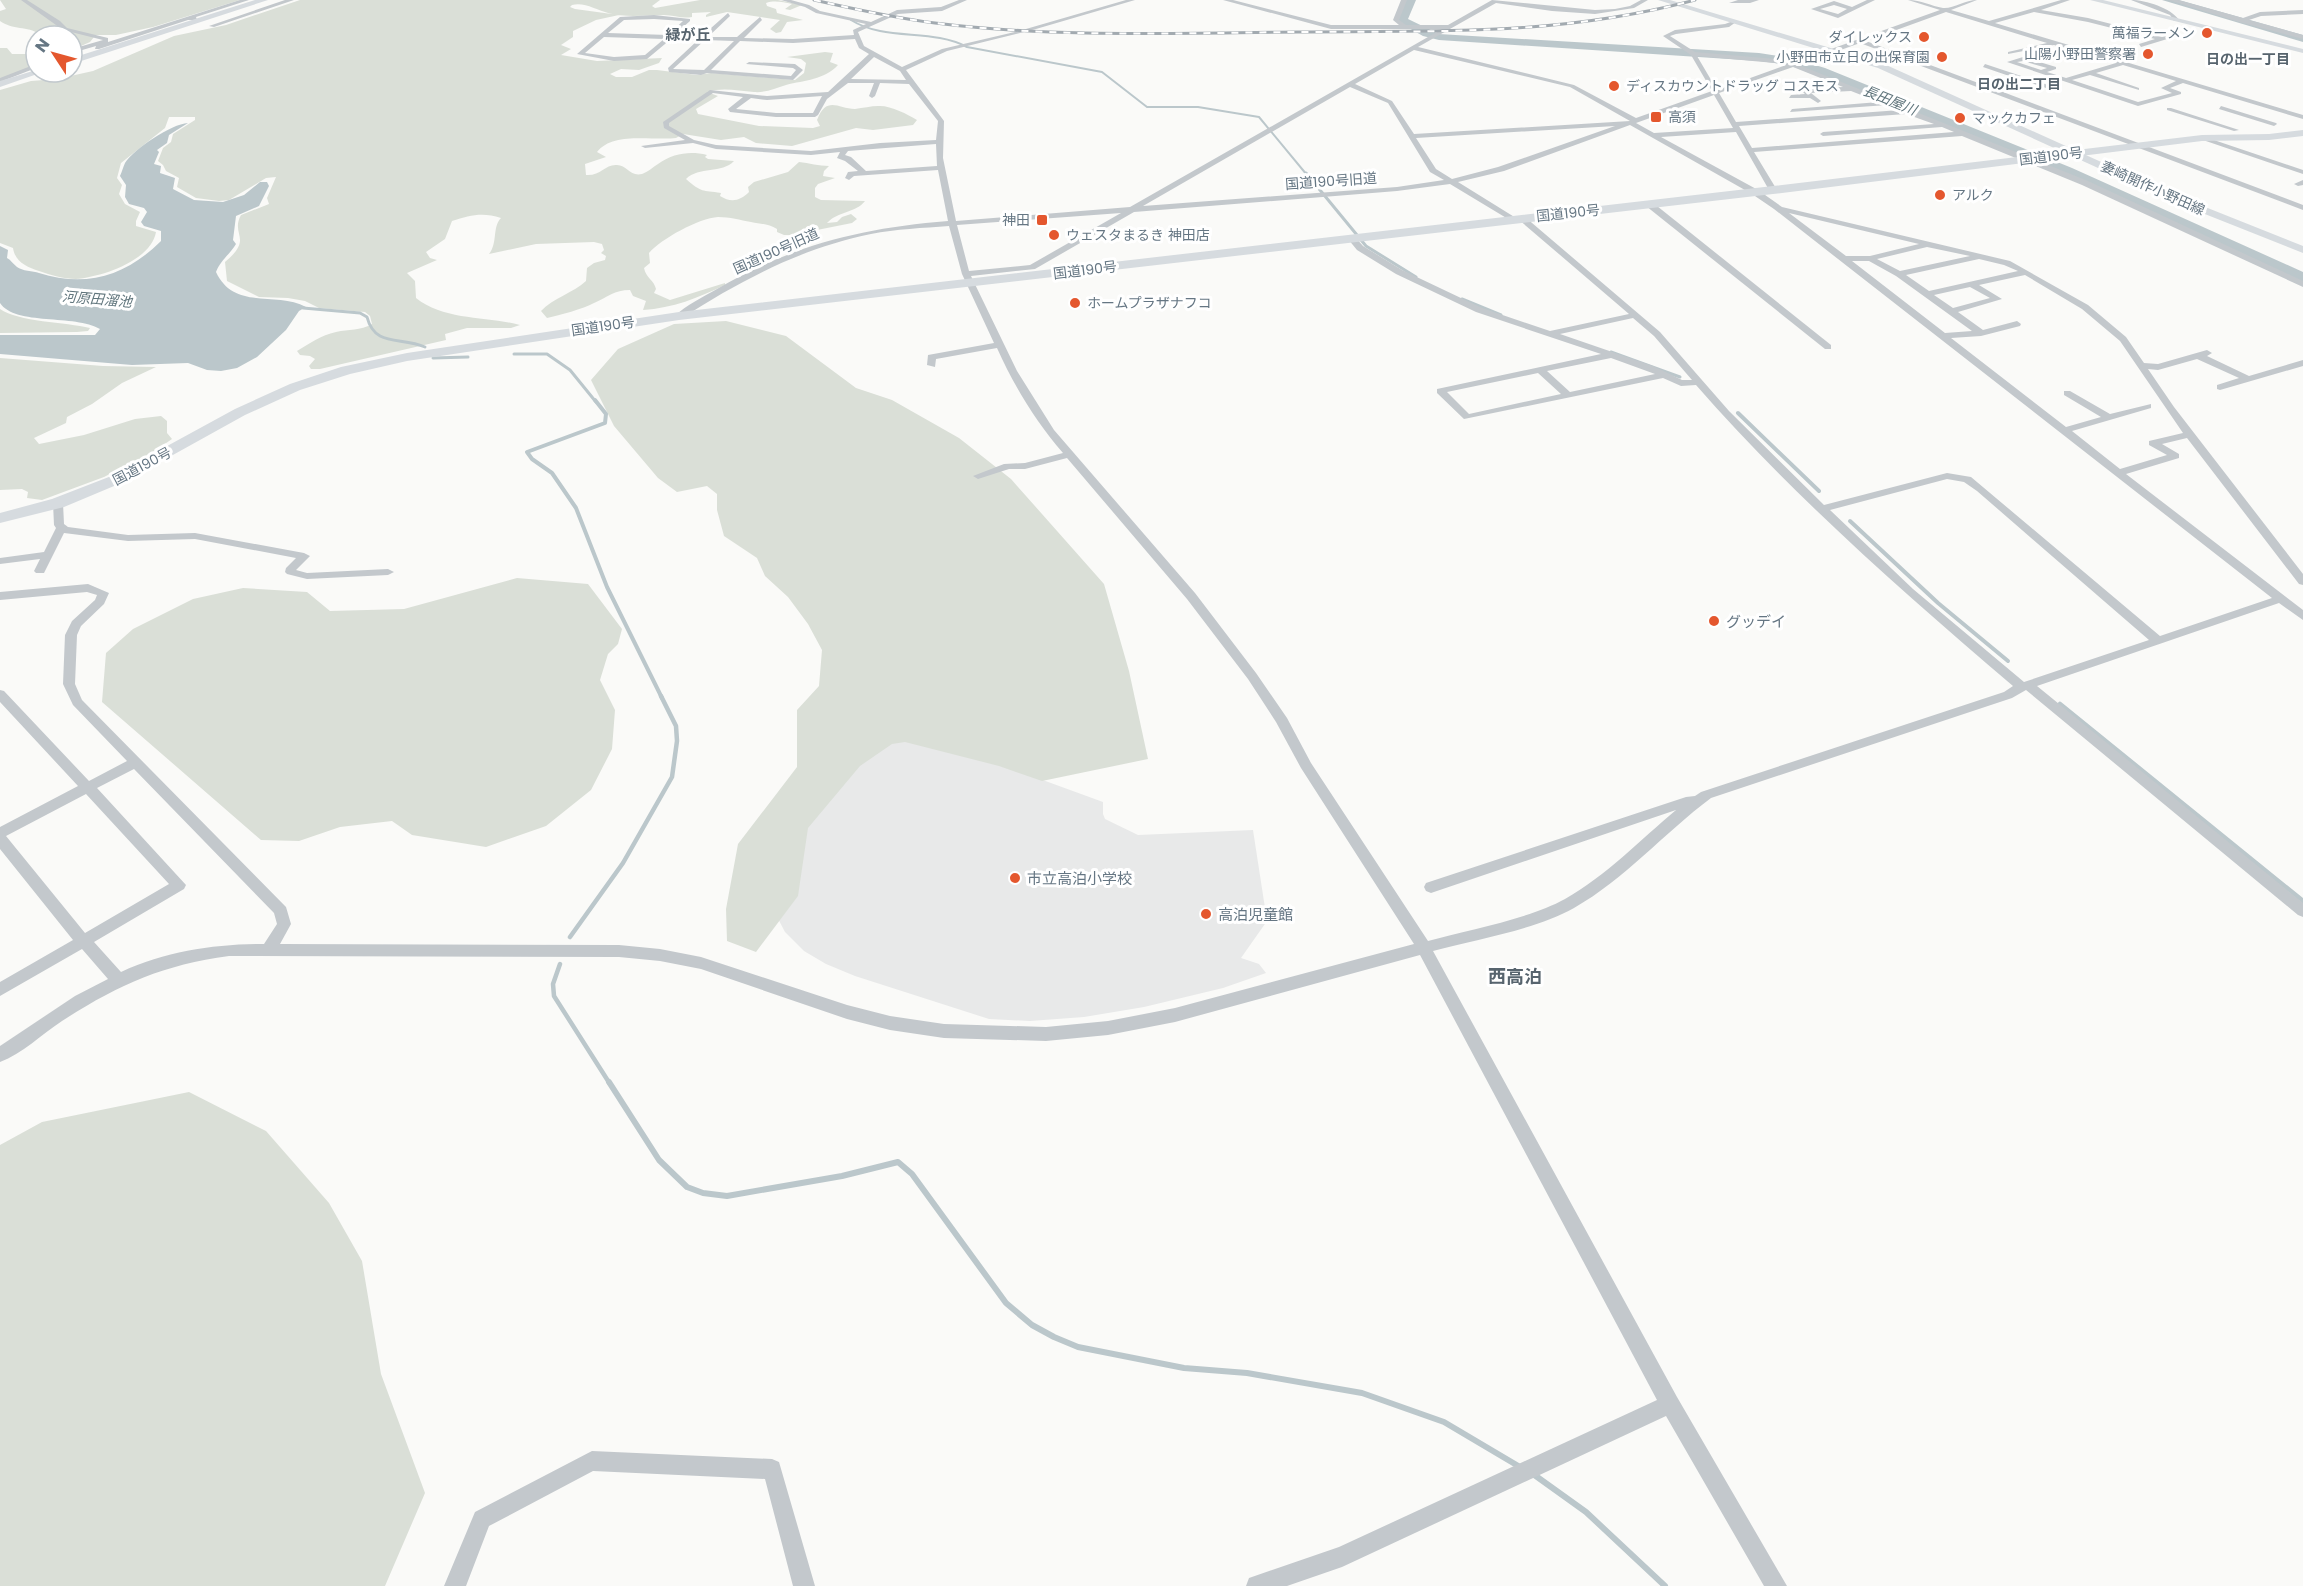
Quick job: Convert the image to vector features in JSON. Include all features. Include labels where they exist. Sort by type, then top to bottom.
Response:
[{"type":"highway","points":[[84,57],[265,0]]},
{"type":"highway","points":[[0,82],[24,76]]},
{"type":"highway","name":"国道190号","points":[[2202,138],[2303,119]]},
{"type":"highway","points":[[2260,126],[2264,131],[2283,136]]},
{"type":"highway","name":"国道190号","points":[[0,518],[58,503],[120,478],[257,403],[330,375],[407,357],[679,316],[968,278],[1357,238],[2202,138],[2283,136],[2303,133]]},
{"type":"main road","points":[[2094,0],[2303,51]]},
{"type":"main road","points":[[1664,1],[1834,50],[1910,78],[2072,153]]},
{"type":"main road","name":"妻崎開作小野田線","points":[[2072,153],[2185,204],[2303,250]]},
{"type":"main road","name":"妻崎開作小野田線","points":[[2072,153],[2085,163],[2204,218],[2303,256]]},
{"type":"street","points":[[24,0],[61,24]]},
{"type":"street","points":[[84,50],[140,36],[246,0]]},
{"type":"street","points":[[214,24],[291,0]]},
{"type":"street","points":[[784,0],[807,6],[818,12],[870,23]]},
{"type":"street","points":[[964,0],[942,9],[897,12],[855,31],[861,47],[902,70],[941,121],[939,158],[952,224],[968,278],[999,345],[1030,403],[1069,455],[1191,596],[1252,676],[1282,721],[1306,765],[1423,946],[1670,1404],[1776,1586]]},
{"type":"street","points":[[902,70],[919,60],[954,47],[1063,21],[1132,0]]},
{"type":"street","points":[[1226,0],[1331,27],[1447,27]]},
{"type":"street","points":[[1404,0],[1396,20],[1407,28]]},
{"type":"street","points":[[968,278],[1032,267],[1496,0],[1603,14],[1632,9],[1645,0]]},
{"type":"street","points":[[1732,3],[1737,1],[1747,4],[1756,0]]},
{"type":"street","points":[[1811,0],[1826,5]]},
{"type":"street","points":[[1852,9],[1834,3],[1814,9],[1838,16],[1872,0]]},
{"type":"street","points":[[1911,0],[2303,119]]},
{"type":"street","points":[[1990,23],[2067,0]]},
{"type":"street","points":[[2134,0],[2172,14],[2176,20]]},
{"type":"street","points":[[2172,0],[2303,38]]},
{"type":"street","name":"国道190号旧道","points":[[679,316],[703,300],[781,260],[820,244],[877,231],[1396,189],[1449,182],[1501,169],[1969,1]]},
{"type":"street","points":[[2034,10],[2088,20],[2161,39]]},
{"type":"street","points":[[2241,21],[2260,14],[2303,12]]},
{"type":"street","points":[[713,64],[795,66],[800,70],[793,78],[706,71],[701,73],[674,72],[670,69],[728,15]]},
{"type":"street","points":[[650,24],[657,17]]},
{"type":"street","points":[[1926,17],[1936,20]]},
{"type":"street","points":[[622,18],[688,19],[647,57],[608,59],[580,54],[601,35],[622,18]]},
{"type":"street","points":[[706,71],[760,19]]},
{"type":"street","points":[[1734,21],[1727,26],[1675,32],[1666,36],[1691,53],[1773,190]]},
{"type":"street","points":[[626,44],[642,30]]},
{"type":"street","points":[[84,34],[106,39],[105,42],[84,49]]},
{"type":"street","points":[[601,35],[773,40],[856,37]]},
{"type":"street","points":[[2141,45],[2174,36]]},
{"type":"street","points":[[784,50],[787,44],[798,39]]},
{"type":"street","points":[[765,48],[773,40]]},
{"type":"street","points":[[1861,41],[2303,208]]},
{"type":"street","points":[[2008,54],[2054,42]]},
{"type":"street","points":[[2042,45],[2066,53]]},
{"type":"street","points":[[1413,48],[1572,86],[1653,135],[1755,192],[2303,616]]},
{"type":"street","points":[[608,59],[616,51]]},
{"type":"street","points":[[1691,53],[1797,63],[2085,183],[2303,284]]},
{"type":"street","points":[[749,96],[730,110],[776,115],[815,115],[828,94],[846,81],[873,54]]},
{"type":"street","points":[[740,73],[757,56]]},
{"type":"street","points":[[2041,72],[2054,68],[2023,58],[2010,62],[2138,104],[2179,93],[2164,88],[2183,81]]},
{"type":"street","points":[[2066,80],[2124,63]]},
{"type":"street","points":[[1985,66],[2058,90]]},
{"type":"street","points":[[0,82],[24,71]]},
{"type":"street","points":[[2090,73],[2137,89]]},
{"type":"street","points":[[1989,89],[2025,79]]},
{"type":"street","points":[[846,81],[911,82]]},
{"type":"street","points":[[872,96],[878,81]]},
{"type":"street","points":[[1349,84],[1390,102],[1433,170],[1449,182],[1517,219],[1637,315],[1680,358],[1726,413],[1822,509],[1909,591],[2303,911]]},
{"type":"street","points":[[1791,97],[1815,98],[1805,91],[1855,88]]},
{"type":"street","points":[[1826,90],[1837,98]]},
{"type":"street","points":[[828,94],[792,98],[712,92],[666,122],[666,127],[692,141],[716,147],[811,153],[847,148],[941,142]]},
{"type":"street","points":[[2158,98],[2205,112]]},
{"type":"street","points":[[1792,111],[1890,103]]},
{"type":"street","points":[[2221,108],[2274,124]]},
{"type":"street","points":[[2169,109],[2236,130]]},
{"type":"street","points":[[1653,135],[1911,112]]},
{"type":"street","points":[[1827,118],[1849,132]]},
{"type":"street","points":[[1411,136],[1634,122]]},
{"type":"street","points":[[1823,134],[1944,125]]},
{"type":"street","points":[[1748,150],[1965,134]]},
{"type":"street","points":[[2202,138],[2303,172]]},
{"type":"street","points":[[645,146],[692,141]]},
{"type":"street","points":[[847,148],[840,156],[848,159],[864,173]]},
{"type":"street","points":[[849,178],[851,174],[941,168]]},
{"type":"street","points":[[1649,204],[1828,346]]},
{"type":"street","points":[[1777,207],[1984,256],[2026,272],[2085,307],[2123,339],[2189,434],[2303,582]]},
{"type":"street","points":[[1357,238],[1376,258],[1445,295],[1487,313],[1611,355],[1681,383],[1699,382]]},
{"type":"street","points":[[1844,259],[1870,258],[1931,244]]},
{"type":"street","points":[[1899,274],[1984,256]]},
{"type":"street","points":[[1870,258],[1899,274],[1981,333]]},
{"type":"street","points":[[1928,294],[2026,272]]},
{"type":"street","points":[[1953,311],[1998,298],[1972,285]]},
{"type":"street","points":[[1550,334],[1637,315]]},
{"type":"street","points":[[1943,336],[1981,333],[2017,324]]},
{"type":"street","points":[[932,365],[931,357],[999,345]]},
{"type":"street","points":[[2143,366],[2157,367],[2202,354],[2248,379]]},
{"type":"street","points":[[1611,355],[1440,391],[1467,417],[1664,375]]},
{"type":"street","points":[[2220,387],[2303,363]]},
{"type":"street","points":[[1540,370],[1569,396]]},
{"type":"street","points":[[2078,390],[2063,395],[2110,417]]},
{"type":"street","points":[[2063,431],[2148,406]]},
{"type":"street","points":[[2117,473],[2175,456],[2153,443],[2189,434]]},
{"type":"street","points":[[978,476],[1008,466],[1025,466],[1069,455]]},
{"type":"street","points":[[1822,509],[1947,476],[1967,479],[2158,641]]},
{"type":"street","points":[[40,571],[61,528],[58,503]]},
{"type":"street","points":[[61,528],[129,538],[195,536],[250,545],[304,556],[290,570],[307,576],[388,572]]},
{"type":"street","points":[[0,561],[48,555]]},
{"type":"street","points":[[0,596],[88,588],[103,593],[100,601],[76,624],[71,635],[69,684],[77,702],[281,911],[284,924],[269,949]]},
{"type":"street","points":[[1431,887],[2008,695],[2025,686],[2281,599]]},
{"type":"street","points":[[0,694],[179,885],[0,990]]},
{"type":"street","points":[[0,833],[136,762]]},
{"type":"street","points":[[0,1055],[84,999],[147,967],[184,955],[229,950],[269,949],[619,951],[660,955],[701,963],[743,975],[847,1012],[890,1023],[944,1031],[1035,1034],[1108,1028],[1175,1015],[1423,946],[1545,915],[1568,906],[1591,893],[1684,809],[1706,795]]},
{"type":"street","points":[[0,839],[84,942],[119,980]]},
{"type":"street","points":[[1257,1586],[1342,1556],[1670,1404]]},
{"type":"street","points":[[455,1586],[482,1519],[592,1461],[772,1469],[804,1586]]},
{"type":"shaded area","points":[[0,0],[240,0],[153,27],[116,35],[91,35],[94,37],[84,45],[84,24],[24,24],[24,29],[0,21],[0,11],[6,9]]},
{"type":"shaded area","points":[[300,0],[660,0],[652,6],[655,8],[700,0],[778,0],[802,5],[790,10],[785,9],[792,4],[775,1],[766,3],[767,6],[776,9],[777,13],[803,20],[787,22],[781,32],[776,33],[770,29],[780,20],[727,12],[706,17],[711,12],[692,13],[692,17],[619,15],[596,20],[573,31],[573,37],[561,45],[571,49],[561,55],[597,61],[662,58],[659,63],[639,70],[621,69],[610,74],[616,77],[632,77],[649,70],[657,70],[697,75],[711,73],[795,80],[804,73],[806,63],[801,59],[787,57],[833,53],[830,62],[838,65],[827,74],[763,92],[725,90],[707,92],[718,96],[696,109],[698,114],[759,126],[813,128],[820,126],[817,120],[821,112],[829,106],[855,109],[883,106],[898,110],[917,120],[913,125],[873,130],[856,128],[792,146],[756,143],[744,137],[721,140],[683,134],[667,139],[634,138],[613,141],[604,145],[597,152],[606,157],[585,164],[586,175],[595,174],[613,165],[623,167],[634,174],[642,174],[676,155],[688,153],[707,155],[705,157],[708,159],[734,161],[723,167],[691,175],[686,179],[699,189],[721,193],[720,196],[728,200],[735,200],[749,192],[748,187],[754,182],[788,172],[799,162],[829,166],[823,176],[835,178],[818,184],[815,188],[815,197],[821,200],[865,201],[857,208],[836,216],[827,223],[837,222],[842,217],[851,214],[857,219],[852,223],[792,235],[784,235],[768,225],[731,218],[718,217],[701,221],[681,230],[655,247],[649,253],[650,263],[644,268],[645,271],[655,286],[654,293],[670,300],[725,283],[725,285],[685,302],[643,310],[646,301],[633,296],[630,290],[620,291],[584,307],[547,318],[541,311],[586,281],[587,268],[605,260],[606,256],[601,253],[604,250],[602,244],[594,242],[536,244],[489,254],[501,218],[482,215],[452,221],[445,239],[426,252],[430,258],[437,260],[407,273],[415,281],[416,298],[440,311],[520,325],[511,328],[467,328],[445,334],[446,340],[320,369],[311,369],[309,366],[315,359],[300,355],[297,351],[331,333],[368,326],[372,324],[370,316],[365,312],[319,308],[305,301],[288,298],[259,297],[227,281],[225,262],[234,254],[240,242],[238,222],[241,215],[269,204],[267,198],[276,177],[266,178],[229,200],[196,198],[177,187],[179,178],[166,171],[158,161],[163,148],[171,142],[173,134],[195,120],[195,117],[169,117],[165,128],[121,163],[117,178],[122,185],[119,194],[125,204],[140,212],[136,226],[156,232],[145,251],[135,259],[124,266],[98,275],[76,279],[66,278],[26,266],[16,257],[13,248],[0,243],[0,90],[24,83],[84,84],[84,73],[174,36],[226,25]],"holes":[[[581,5],[614,14],[570,7]]]},
{"type":"shaded area","points":[[0,48],[7,48],[12,54],[24,54],[24,72],[0,79]]},
{"type":"shaded area","points":[[0,309],[18,317],[90,328],[88,331],[77,332],[0,333]]},
{"type":"shaded area","points":[[726,321],[786,336],[856,388],[892,400],[959,438],[1011,479],[1104,584],[1129,671],[1148,759],[1042,781],[999,766],[905,742],[892,744],[860,766],[808,828],[798,896],[756,952],[727,941],[726,909],[738,844],[797,767],[797,710],[819,686],[822,650],[808,624],[788,597],[765,576],[757,558],[724,536],[717,510],[717,494],[707,486],[677,492],[658,478],[614,426],[591,380],[618,349],[674,324]]},
{"type":"shaded area","points":[[0,358],[103,366],[156,367],[122,383],[92,404],[67,417],[66,423],[34,438],[39,444],[84,435],[135,419],[161,416],[167,421],[167,433],[172,439],[153,452],[104,477],[42,500],[27,498],[28,492],[22,489],[0,490]]},
{"type":"shaded area","points":[[517,578],[588,584],[622,629],[618,644],[608,654],[600,680],[615,710],[612,749],[591,790],[546,826],[486,847],[412,835],[392,821],[340,827],[299,841],[261,840],[102,702],[106,653],[133,629],[193,599],[243,588],[307,592],[330,611],[404,609]]},
{"type":"shaded area","name":"市立高泊小学校","points":[[879,720],[1103,802],[1105,819],[1138,835],[1253,830],[1267,921],[1241,958],[1259,964],[1266,973],[1223,988],[1144,1007],[1084,1017],[1030,1021],[989,1019],[855,976],[826,964],[804,951],[785,932],[775,913],[772,863]]},
{"type":"shaded area","points":[[189,1092],[266,1131],[329,1203],[362,1261],[381,1374],[425,1493],[385,1586],[0,1586],[0,1145],[42,1122]]},
{"type":"water","name":"河原田溜池","points":[[188,123],[169,135],[167,143],[157,150],[159,152],[154,164],[161,166],[160,173],[175,178],[173,189],[194,200],[223,202],[244,195],[260,182],[267,182],[269,186],[259,206],[236,216],[233,240],[236,244],[216,272],[224,284],[234,292],[257,298],[282,300],[306,307],[299,311],[286,330],[257,357],[237,368],[221,371],[207,370],[188,363],[132,365],[0,354],[0,335],[95,335],[100,329],[76,322],[18,315],[8,310],[0,303],[0,246],[8,250],[7,258],[19,268],[56,277],[89,279],[104,276],[134,263],[161,241],[161,231],[144,226],[141,222],[147,212],[144,208],[129,204],[125,197],[126,185],[120,176],[125,163],[136,151],[154,138],[181,124]]},
{"type":"water","points":[[2243,247],[2303,275],[2303,281],[2235,250]]},
{"type":"waterway","name":"長田屋川","points":[[1411,0],[1402,20],[1427,34],[1439,37],[1759,57],[1792,62],[1821,71],[2067,171],[2303,278]]},
{"type":"waterway","points":[[2167,0],[2303,39]]},
{"type":"waterway","points":[[851,20],[879,31],[939,38],[967,47],[1102,72],[1147,107],[1198,107],[1259,117],[1307,175]]},
{"type":"waterway","points":[[1306,173],[1366,246],[1416,277]]},
{"type":"waterway","points":[[1462,299],[1501,315]]},
{"type":"waterway","points":[[303,308],[360,313],[367,317],[371,327],[383,337],[425,347]]},
{"type":"waterway","points":[[1611,352],[1680,377]]},
{"type":"waterway","points":[[514,354],[547,354],[570,370],[596,402]]},
{"type":"waterway","points":[[433,358],[468,357]]},
{"type":"waterway","points":[[595,400],[606,414],[605,423],[527,452],[532,459],[552,473],[576,508],[607,587],[662,698]]},
{"type":"waterway","points":[[1738,413],[1819,491]]},
{"type":"waterway","points":[[1850,521],[1938,603],[2008,661]]},
{"type":"waterway","points":[[570,937],[623,863],[672,777],[677,741],[676,726],[662,698]]},
{"type":"waterway","points":[[2060,704],[2303,901]]},
{"type":"waterway","points":[[560,964],[553,984],[554,996],[610,1084]]},
{"type":"waterway","points":[[609,1082],[659,1160],[687,1187],[703,1193],[727,1196],[842,1176],[898,1162],[912,1174],[1006,1303],[1032,1325],[1054,1337],[1078,1347],[1184,1368],[1247,1373],[1362,1393],[1444,1422],[1520,1467]]},
{"type":"waterway","points":[[1533,1474],[1586,1512],[1665,1586]]},
{"type":"railway","points":[[814,0],[904,19],[980,28],[1071,33],[1162,34],[1449,31],[1546,26],[1645,12],[1695,0]]},
{"type":"place","name":"萬福ラーメン","points":[[2207,33]]},
{"type":"place","name":"ダイレックス","points":[[1924,37]]},
{"type":"place","name":"山陽小野田警察署","points":[[2148,54]]},
{"type":"place","name":"小野田市立日の出保育園","points":[[1942,57]]},
{"type":"place","name":"ディスカウントドラッグ コスモス","points":[[1614,86]]},
{"type":"place","name":"高須","points":[[1656,117]]},
{"type":"place","name":"マックカフェ","points":[[1960,118]]},
{"type":"place","name":"アルク","points":[[1940,195]]},
{"type":"place","name":"神田","points":[[1042,220]]},
{"type":"place","name":"ウェスタまるき 神田店","points":[[1054,235]]},
{"type":"place","name":"ホームプラザナフコ","points":[[1075,303]]},
{"type":"place","name":"グッデイ","points":[[1714,621]]},
{"type":"place","name":"市立高泊小学校","points":[[1015,878]]},
{"type":"place","name":"高泊児童館","points":[[1206,914]]},
{"type":"district","name":"緑が丘","points":[[688,34]]},
{"type":"district","name":"日の出一丁目","points":[[2248,59]]},
{"type":"district","name":"日の出二丁目","points":[[2019,84]]},
{"type":"district","name":"西高泊","points":[[1515,976]]}]
